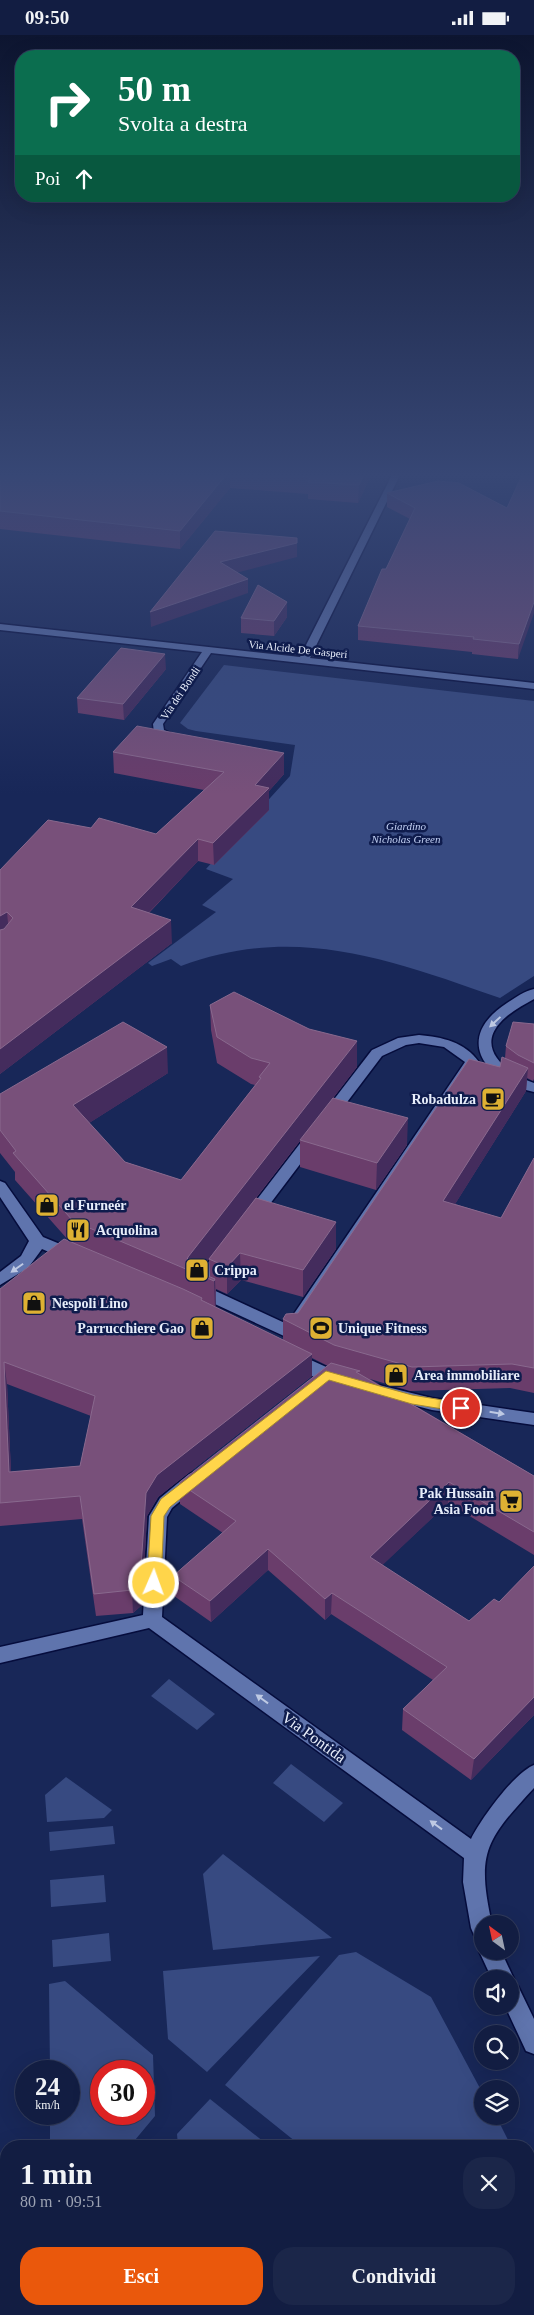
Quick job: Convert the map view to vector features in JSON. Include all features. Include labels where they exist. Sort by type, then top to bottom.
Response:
[{"type":"street","points":[[303,662],[343,581]]},
{"type":"street","name":"Via Alcide De Gasperi","points":[[0,627],[303,662],[534,686]]},
{"type":"street","name":"Via dei Bondi","points":[[183,740],[161,734],[158,731],[158,723],[208,651]]},
{"type":"street","points":[[534,993],[498,1018],[488,1028],[484,1040],[486,1052],[503,1075],[534,1088]]},
{"type":"street","points":[[419,1039],[451,1045],[464,1052],[472,1062],[290,1331],[198,1289],[377,1053],[403,1041],[419,1039]]},
{"type":"street","points":[[0,1186],[37,1241],[82,1260]]},
{"type":"street","points":[[0,1280],[26,1261],[34,1252],[37,1241]]},
{"type":"street","points":[[276,1349],[326,1375],[360,1385],[432,1404],[534,1419]]},
{"type":"street","points":[[311,1388],[326,1375]]},
{"type":"street","points":[[0,1655],[152,1620],[158,1516],[166,1503],[209,1468]]},
{"type":"street","name":"Via Pontida","points":[[152,1620],[475,1853]]},
{"type":"street","points":[[480,1915],[475,1883],[475,1853],[488,1828],[534,1774]]},
{"type":"street","points":[[519,2012],[534,2043]]},
{"type":"green space","name":"Giardino Nicholas Green","points":[[224,665],[534,701],[534,976],[500,998],[381,960],[343,952],[304,947],[264,948],[223,953],[181,966],[171,959],[152,966],[148,963],[216,912],[202,905],[233,879],[206,869],[290,776],[295,745],[196,731],[188,729],[180,723]]},
{"type":"green space","points":[[169,1679],[215,1714],[197,1730],[151,1696]]},
{"type":"green space","points":[[291,1764],[343,1803],[324,1822],[273,1783]]},
{"type":"green space","points":[[66,1777],[112,1810],[104,1818],[47,1822],[45,1795]]},
{"type":"green space","points":[[113,1826],[115,1844],[50,1851],[49,1832]]},
{"type":"green space","points":[[223,1854],[332,1938],[213,1950],[203,1874]]},
{"type":"green space","points":[[104,1875],[106,1902],[51,1907],[50,1880]]},
{"type":"green space","points":[[109,1933],[111,1961],[53,1967],[52,1940]]},
{"type":"green space","points":[[356,1952],[431,1997],[476,2080],[474,2080],[474,2125],[500,2125],[508,2140],[294,2140],[225,2085],[339,1955]]},
{"type":"green space","points":[[320,1956],[207,2072],[168,2039],[163,1971]]},
{"type":"green space","points":[[65,1981],[153,2055],[153,2060],[90,2060],[90,2125],[148,2125],[135,2140],[50,2140],[50,2125],[80,2125],[80,2060],[50,2060],[49,1984]]},
{"type":"green space","points":[[210,2099],[261,2140],[178,2140],[177,2134]]},
{"type":"building","points":[[175,581],[241,581],[150,612]]},
{"type":"building","points":[[377,581],[534,581],[534,602],[519,644],[473,639],[474,637],[358,626]]},
{"type":"building","points":[[258,585],[287,602],[274,621],[241,618]]},
{"type":"building","points":[[121,648],[165,654],[123,704],[77,698]]},
{"type":"building","points":[[137,726],[284,753],[255,785],[269,788],[213,843],[198,839],[131,907],[171,920],[0,1049],[0,930],[4,929],[13,918],[7,912],[0,916],[0,870],[48,820],[91,828],[99,818],[156,834],[224,772],[113,752]]},
{"type":"building","points":[[234,992],[309,1029],[357,1041],[188,1257],[186,1263],[189,1268],[215,1279],[214,1281],[73,1221],[13,1153],[16,1151],[0,1130],[0,1094],[123,1022],[167,1047],[73,1105],[125,1162],[181,1180],[261,1078],[259,1077],[270,1063],[251,1058],[217,1037],[210,1005]]},
{"type":"building","points":[[513,1022],[534,1024],[534,1063],[506,1046]]},
{"type":"building","points":[[502,1057],[528,1068],[443,1201],[501,1218],[534,1158],[534,1368],[512,1364],[412,1367],[334,1345],[283,1319],[286,1314],[298,1313],[469,1059],[500,1067]]},
{"type":"building","points":[[333,1098],[408,1118],[377,1163],[300,1140]]},
{"type":"building","points":[[256,1198],[336,1222],[303,1270],[240,1253],[227,1267],[209,1259]]},
{"type":"building","points":[[64,1239],[183,1289],[202,1298],[201,1300],[312,1354],[157,1475],[146,1493],[140,1582],[132,1590],[94,1594],[80,1496],[0,1503],[0,1289]],"holes":[[[4,1362],[95,1396],[80,1466],[9,1472]]]},
{"type":"building","points":[[331,1363],[360,1371],[356,1372],[534,1476],[534,1532],[449,1482],[370,1557],[469,1621],[494,1599],[499,1602],[534,1566],[534,1697],[474,1759],[403,1709],[447,1667],[332,1593],[325,1599],[268,1549],[210,1601],[173,1576],[236,1521],[179,1483]]},
{"type":"place","name":"Robadulza","points":[[493,1099]]},
{"type":"place","name":"el Furneér","points":[[47,1205]]},
{"type":"place","name":"Acquolina","points":[[78,1230]]},
{"type":"place","name":"Crippa","points":[[197,1270]]},
{"type":"place","name":"Nespoli Lino","points":[[34,1303]]},
{"type":"place","name":"Parrucchiere Gao","points":[[202,1328]]},
{"type":"place","name":"Unique Fitness","points":[[321,1328]]},
{"type":"place","name":"Area immobiliare","points":[[396,1375]]},
{"type":"place","name":"Pak Hussain Asia Food","points":[[511,1501]]},
{"type":"route","points":[[154,1583],[156,1529],[158,1516],[166,1503],[326,1375],[412,1400],[461,1408]]}]
